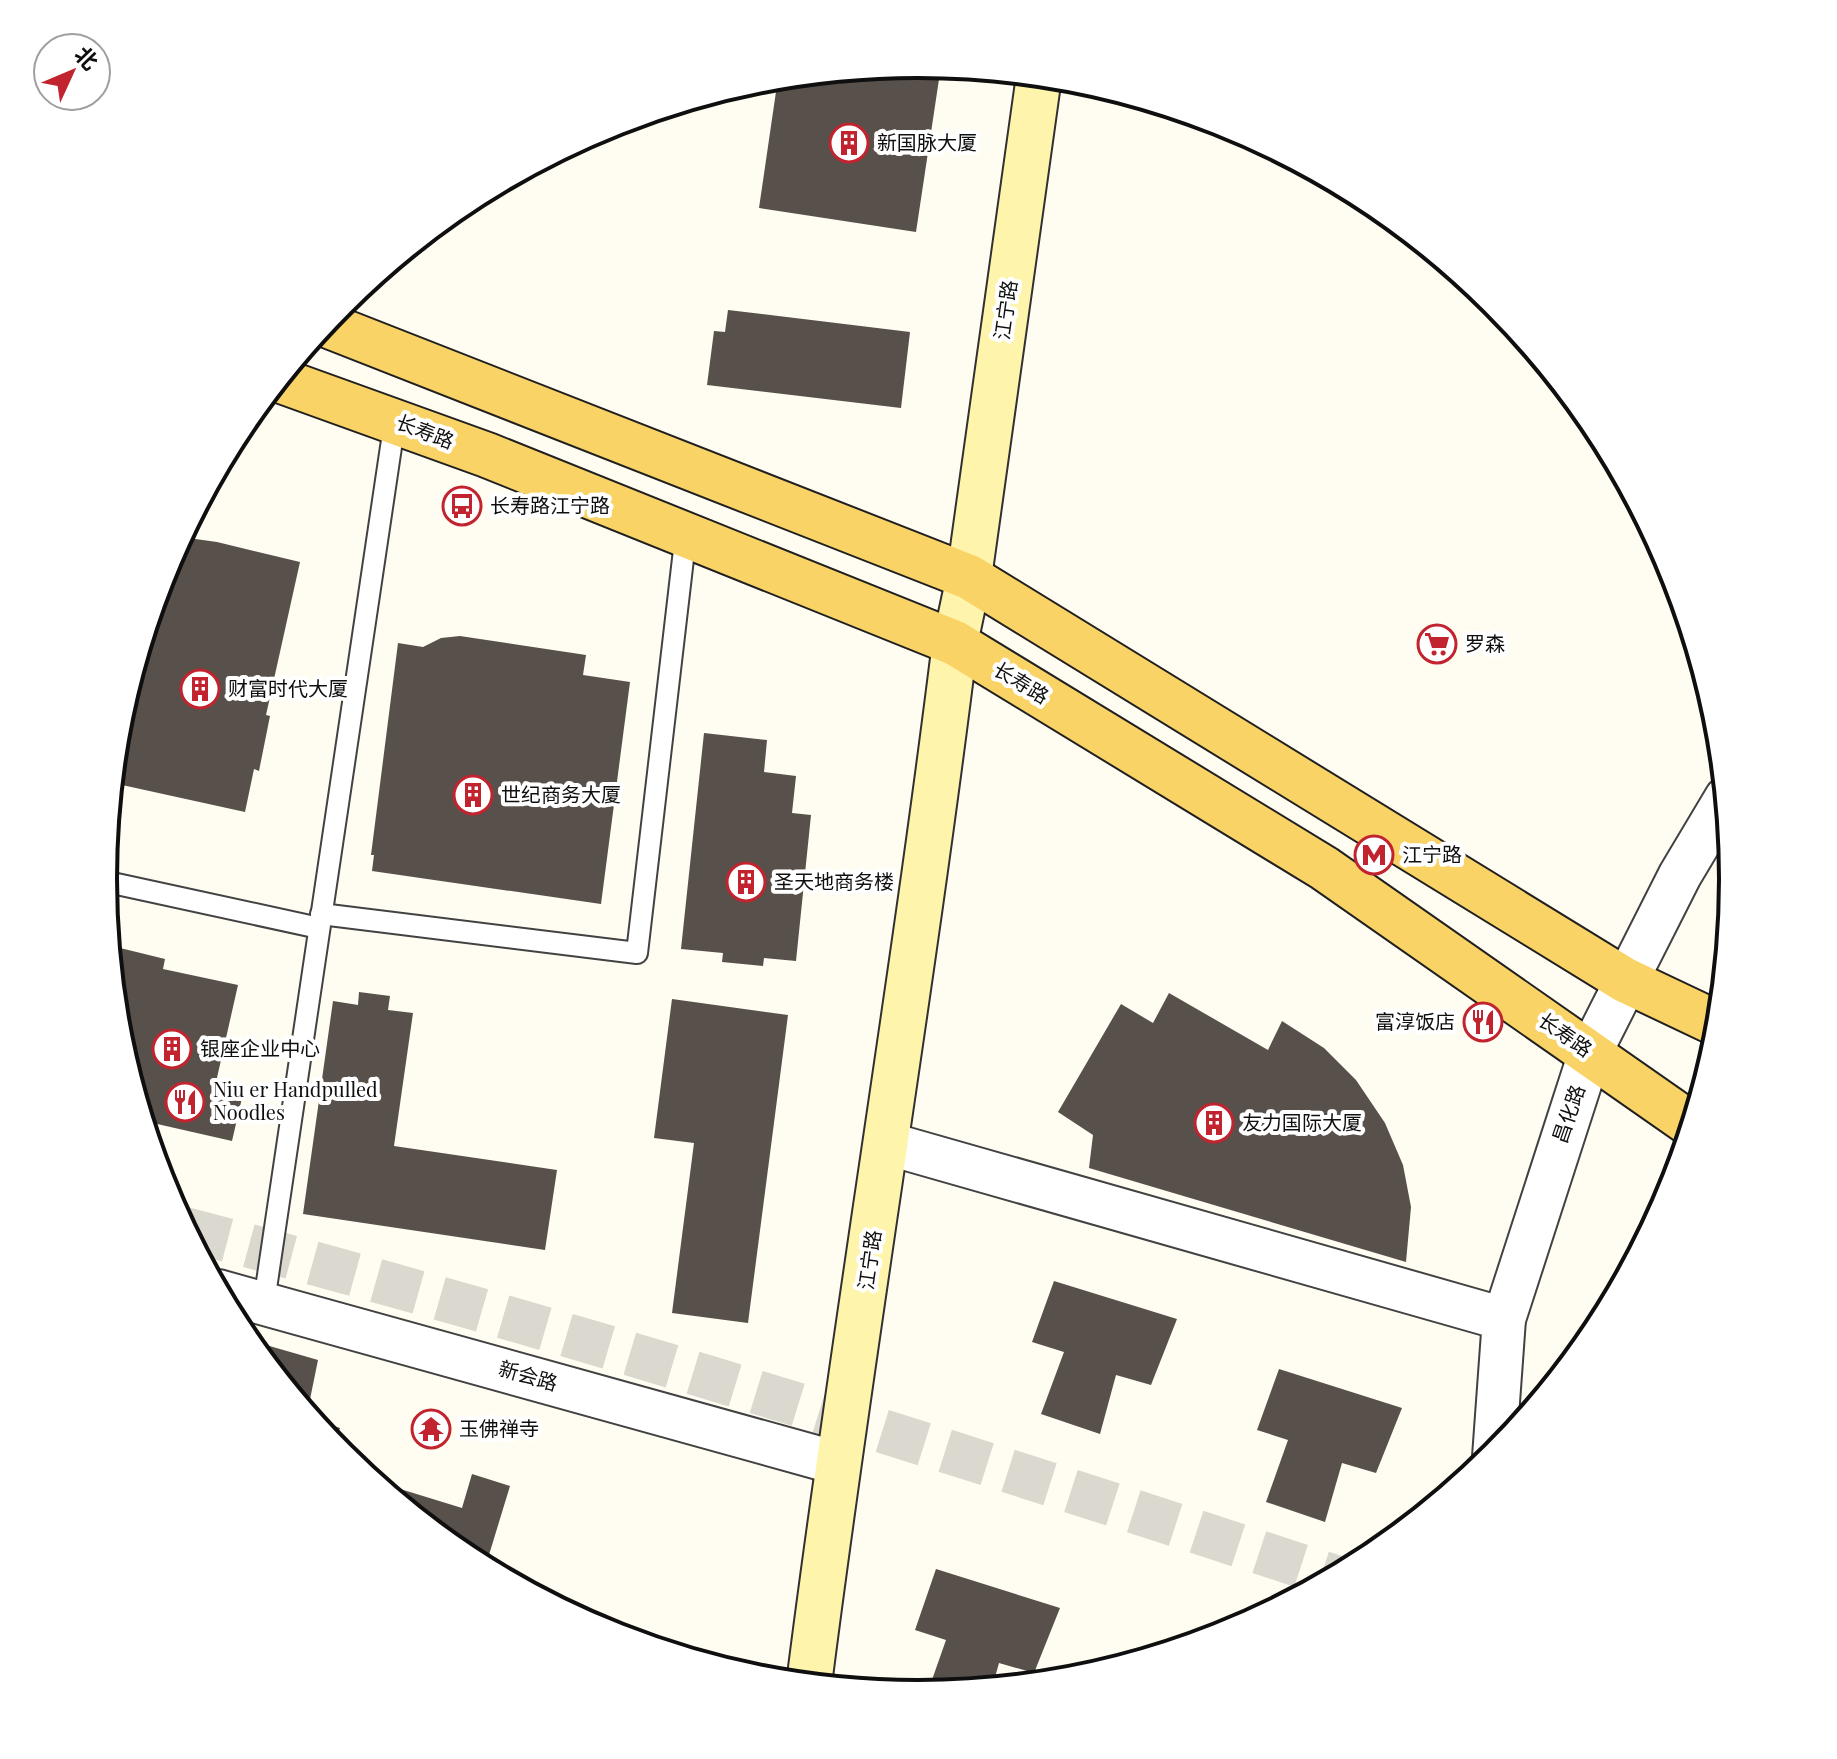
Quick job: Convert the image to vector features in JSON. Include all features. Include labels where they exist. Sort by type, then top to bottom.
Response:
[{"type":"main road","name":"江宁路","points":[[810,1673],[837,1463],[886,1143],[955,643],[969,577],[1037,87]]},
{"type":"main road","points":[[337,329],[969,577],[1625,980],[1708,1019]]},
{"type":"main road","name":"长寿路","points":[[290,384],[395,420],[686,533],[955,643],[1324,868],[1683,1119]]},
{"type":"main road","points":[[1625,980],[1702,1047]]},
{"type":"street","name":"昌化路","points":[[1496,1435],[1504,1319],[1590,1053],[1625,980],[1717,815]]},
{"type":"street","points":[[886,1143],[1504,1319]]},
{"type":"street","name":"新会路","points":[[233,1295],[837,1463]]},
{"type":"lane","points":[[264,1302],[395,420]]},
{"type":"lane","points":[[117,884],[320,921],[637,953],[686,533]]},
{"type":"building","name":"新国脉大厦","points":[[939,79],[916,232],[759,208],[776,91],[866,80]]},
{"type":"building","points":[[728,310],[910,332],[901,408],[707,385],[714,331],[725,332]]},
{"type":"building","name":"财富时代大厦","points":[[194,539],[300,562],[266,715],[270,716],[259,771],[254,769],[245,812],[123,785],[132,723],[144,672],[178,573]]},
{"type":"building","points":[[460,636],[586,655],[583,675],[630,682],[601,904],[372,871],[374,855],[371,855],[398,643],[423,647],[441,638]]},
{"type":"building","name":"圣天地商务楼","points":[[704,733],[767,740],[764,772],[796,776],[792,813],[811,815],[796,961],[764,958],[763,966],[722,962],[723,953],[681,949]]},
{"type":"building","name":"银座企业中心","points":[[121,948],[165,959],[163,969],[238,985],[214,1091],[242,1098],[232,1141],[156,1124],[132,1036]]},
{"type":"building","points":[[359,992],[390,996],[388,1010],[413,1013],[394,1146],[557,1170],[545,1250],[303,1214],[333,1001],[358,1005]]},
{"type":"building","name":"友力国际大厦","points":[[1169,993],[1268,1050],[1282,1021],[1324,1048],[1356,1080],[1385,1123],[1403,1165],[1411,1207],[1406,1262],[1089,1168],[1093,1135],[1058,1112],[1121,1004],[1153,1023]]},
{"type":"building","points":[[672,999],[788,1015],[748,1323],[672,1313],[694,1143],[654,1138]]},
{"type":"building","points":[[1054,1281],[1177,1319],[1151,1385],[1116,1375],[1100,1434],[1041,1414],[1064,1352],[1032,1342]]},
{"type":"building","points":[[267,1345],[318,1360],[310,1400]]},
{"type":"building","points":[[1279,1369],[1402,1408],[1376,1473],[1342,1463],[1325,1522],[1266,1502],[1288,1440],[1257,1430]]},
{"type":"building","points":[[472,1474],[510,1486],[489,1556],[398,1488],[462,1508]]},
{"type":"building","points":[[936,1569],[1060,1608],[1032,1673],[999,1663],[995,1677],[932,1680],[946,1640],[915,1630]]},
{"type":"tunnel","points":[[199,1233],[475,1308],[763,1394],[1321,1573]]},
{"type":"place","name":"新国脉大厦","points":[[849,143]]},
{"type":"place","name":"长寿路江宁路","points":[[462,506]]},
{"type":"place","name":"罗森","points":[[1437,644]]},
{"type":"place","name":"财富时代大厦","points":[[200,689]]},
{"type":"place","name":"世纪商务大厦","points":[[473,795]]},
{"type":"place","name":"江宁路","points":[[1374,855]]},
{"type":"place","name":"圣天地商务楼","points":[[746,882]]},
{"type":"place","name":"富淳饭店","points":[[1483,1022]]},
{"type":"place","name":"银座企业中心","points":[[172,1049]]},
{"type":"place","name":"Niu er Handpulled Noodles","points":[[185,1102]]},
{"type":"place","name":"友力国际大厦","points":[[1214,1123]]},
{"type":"place","name":"玉佛禅寺","points":[[431,1429]]}]
